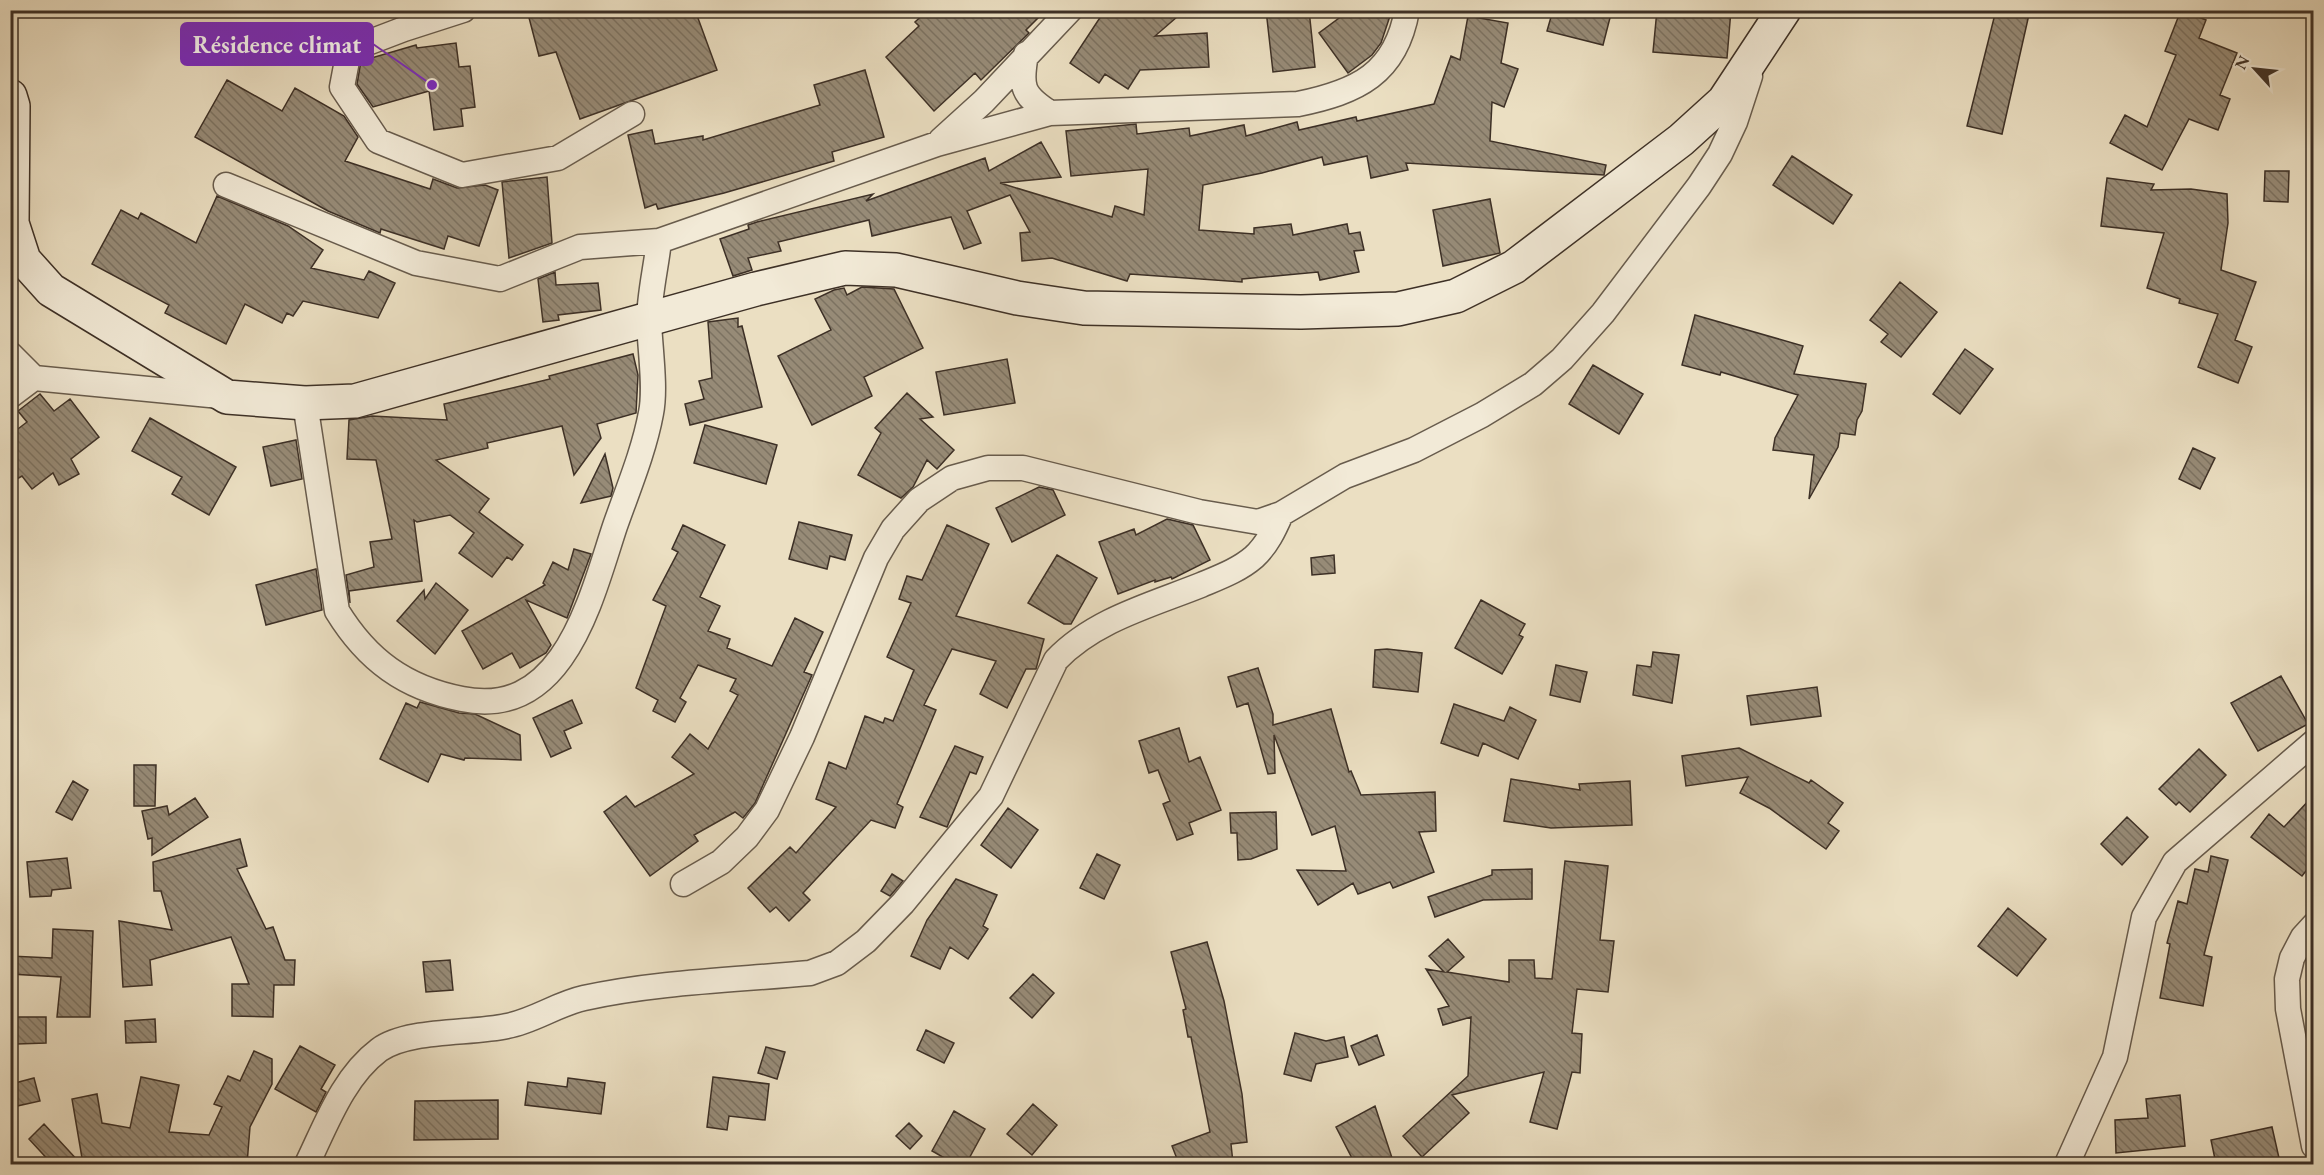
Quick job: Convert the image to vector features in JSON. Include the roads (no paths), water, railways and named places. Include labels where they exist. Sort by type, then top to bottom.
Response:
[{"type":"main road","points":[[10,96],[14,117],[12,224],[24,260],[51,290],[227,397],[305,403],[355,402],[649,319],[845,268],[896,270],[1017,298],[1084,308],[1301,312],[1376,310],[1398,309],[1456,296],[1514,267],[1681,140],[1724,101],[1784,10]]},
{"type":"street","points":[[463,10],[404,28],[349,50],[342,87],[378,141],[462,175],[558,158],[632,114]]},
{"type":"street","points":[[937,144],[984,100],[1070,10]]},
{"type":"street","points":[[226,185],[416,263],[500,279],[580,246],[659,241],[937,144],[1050,113],[1298,104],[1330,98],[1356,87],[1378,71],[1392,55],[1403,32],[1407,10]]},
{"type":"street","points":[[683,884],[721,862],[747,837],[767,810],[802,737],[876,558],[893,529],[919,500],[952,478],[988,468],[1023,468],[1199,512],[1258,522],[1281,514],[1345,476],[1414,450],[1482,415],[1533,384],[1562,359],[1603,313],[1720,154],[1736,122],[1758,51]]},
{"type":"street","points":[[1026,54],[1021,79],[1026,93],[1032,102],[1050,113]]},
{"type":"street","points":[[305,403],[337,611],[353,637],[388,670],[432,693],[474,702],[513,698],[536,685],[560,661],[584,618],[652,411],[649,319],[659,241]]},
{"type":"street","points":[[10,354],[34,378],[227,397]]},
{"type":"street","points":[[10,396],[34,378]]},
{"type":"street","points":[[307,1164],[335,1106],[357,1071],[380,1049],[406,1037],[473,1032],[510,1026],[580,999],[613,992],[810,973],[837,963],[866,941],[903,903],[991,796],[1056,660],[1071,644],[1098,627],[1230,573],[1254,557],[1269,539],[1281,514]]},
{"type":"street","points":[[2067,1164],[2115,1057],[2144,917],[2175,862],[2313,742]]},
{"type":"street","points":[[2313,925],[2302,960],[2287,980],[2288,1009],[2313,1137]]},
{"type":"place","name":"Résidence climat","points":[[432,85]]}]
